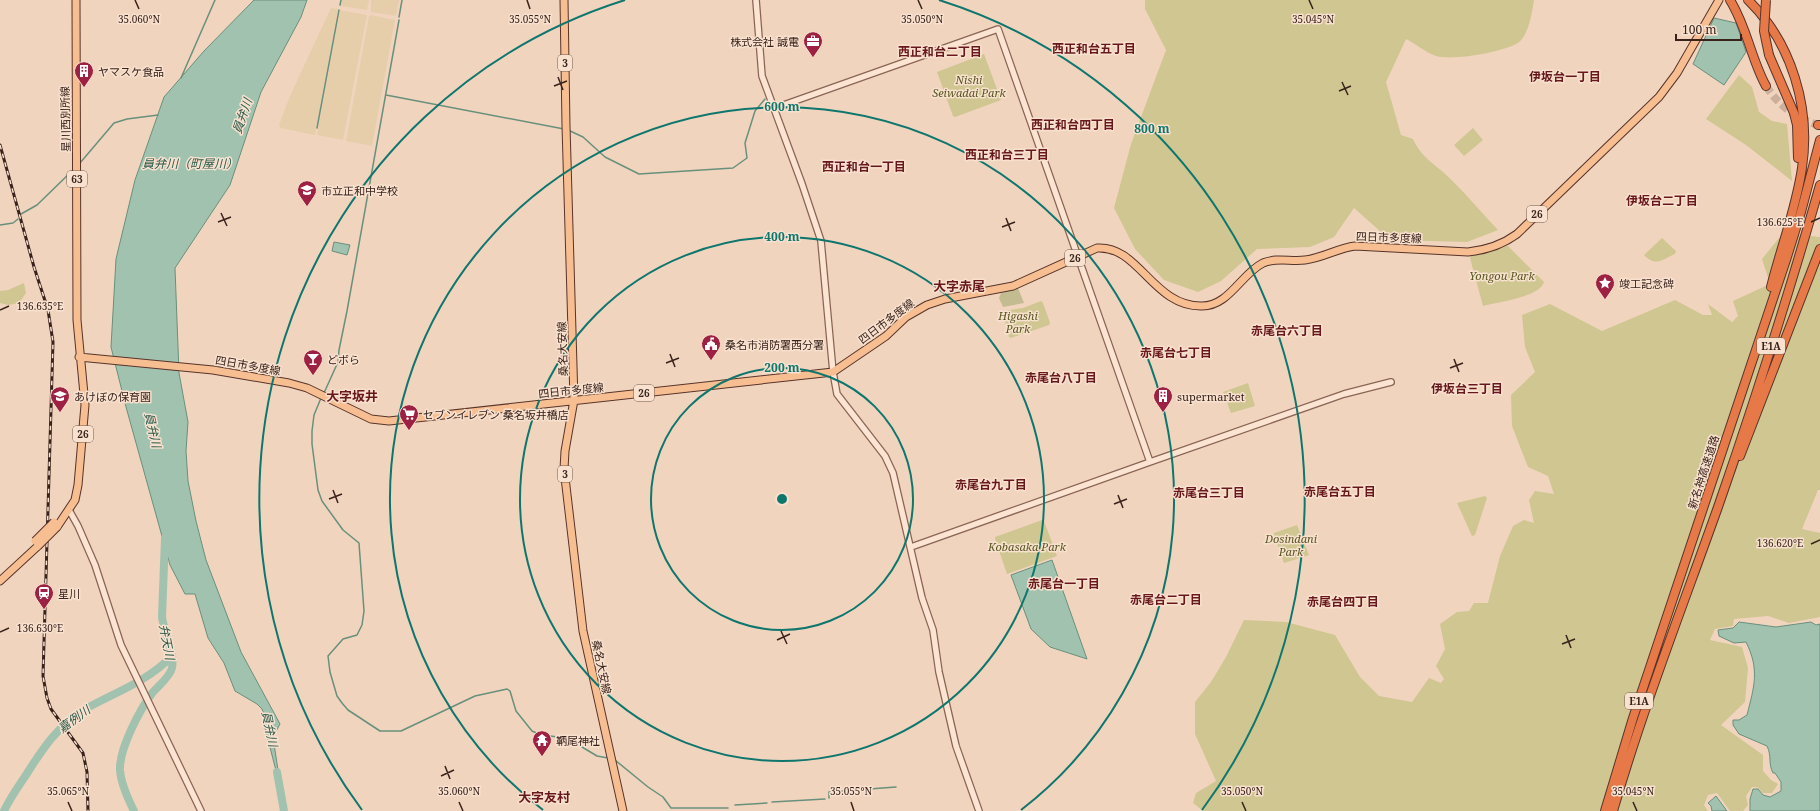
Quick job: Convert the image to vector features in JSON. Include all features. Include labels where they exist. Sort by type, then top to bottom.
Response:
[{"type":"highway","points":[[1730,0],[1742,23],[1755,61],[1766,86]]},
{"type":"highway","points":[[1748,0],[1776,35],[1787,58],[1796,82],[1802,109],[1804,146],[1802,169],[1797,193],[1772,282],[1763,327]]},
{"type":"highway","points":[[1766,0],[1763,26],[1769,54],[1794,112],[1798,156],[1797,193]]},
{"type":"highway","name":"新名神高速道路","points":[[1605,811],[1633,718],[1801,212],[1820,140]]},
{"type":"highway","name":"E1A","points":[[1613,811],[1641,721],[1718,506],[1788,291],[1820,185]]},
{"type":"highway","points":[[1718,506],[1734,471],[1820,249]]},
{"type":"highway","points":[[1786,339],[1820,264]]},
{"type":"main road","name":"星川西別所線","points":[[76,0],[77,320],[81,357]]},
{"type":"main road","name":"桑名大安線","points":[[564,0],[566,129],[574,400],[565,451],[564,470],[583,631],[623,811]]},
{"type":"main road","name":"四日市多度線","points":[[81,357],[214,370],[289,383],[307,388],[370,419],[384,421],[833,372],[886,336],[906,317],[927,305],[950,298],[1013,286],[1097,248],[1114,250],[1126,256],[1161,290],[1179,300],[1201,306],[1212,305],[1220,300],[1255,268],[1269,261],[1305,260],[1355,246],[1468,252],[1493,247],[1517,234],[1659,97],[1677,73],[1719,0]]},
{"type":"main road","name":"26","points":[[0,581],[69,510],[75,500],[78,485],[85,404],[81,357]]},
{"type":"street","points":[[756,0],[762,76],[775,108],[821,241],[833,372],[837,394],[885,456],[890,465],[898,490],[922,598],[933,630],[939,672],[956,746],[979,811]]},
{"type":"street","points":[[775,108],[998,29],[1150,462]]},
{"type":"street","points":[[911,547],[1344,394],[1391,382]]},
{"type":"street","points":[[69,510],[78,526],[95,565],[121,645],[201,811]]},
{"type":"shaded area","points":[[342,0],[369,0],[367,10],[341,6]]},
{"type":"shaded area","points":[[371,0],[399,0],[396,16],[371,12]]},
{"type":"shaded area","points":[[331,8],[338,9],[315,135],[280,128],[279,125],[290,96]]},
{"type":"shaded area","points":[[340,10],[367,15],[343,140],[317,135]]},
{"type":"shaded area","points":[[371,15],[395,20],[372,146],[346,141],[369,16]]},
{"type":"shaded area","points":[[1018,288],[1024,303],[1003,307],[999,298],[1001,293]]},
{"type":"green space","points":[[1145,0],[1534,0],[1531,17],[1525,35],[1518,43],[1501,50],[1478,55],[1444,57],[1432,55],[1406,39],[1386,82],[1401,135],[1413,139],[1422,154],[1457,185],[1498,230],[1467,242],[1390,240],[1354,208],[1334,237],[1310,247],[1257,249],[1221,281],[1198,292],[1164,280],[1135,249],[1114,208],[1131,144],[1166,50],[1145,9]]},
{"type":"green space","name":"Nishi Seiwadai Park","points":[[984,54],[1001,100],[955,117],[953,116],[937,72]]},
{"type":"green space","points":[[1739,75],[1752,87],[1759,112],[1772,121],[1787,124],[1792,181],[1746,145],[1706,119]]},
{"type":"green space","points":[[1473,128],[1483,140],[1464,156],[1454,145]]},
{"type":"green space","points":[[1783,233],[1820,237],[1820,490],[1818,490],[1802,529],[1820,533],[1820,617],[1789,623],[1768,616],[1734,619],[1733,626],[1715,629],[1710,640],[1742,647],[1748,668],[1745,702],[1721,725],[1763,755],[1763,771],[1771,780],[1778,784],[1772,793],[1763,793],[1757,787],[1752,787],[1746,796],[1748,805],[1743,811],[1730,811],[1717,793],[1708,795],[1704,805],[1708,811],[1203,811],[1193,803],[1196,793],[1216,781],[1195,734],[1195,702],[1211,682],[1226,657],[1244,620],[1286,622],[1335,635],[1360,677],[1379,696],[1412,702],[1429,678],[1441,683],[1444,679],[1436,666],[1445,649],[1440,624],[1457,612],[1469,611],[1474,603],[1488,603],[1500,556],[1513,526],[1524,520],[1534,523],[1529,500],[1535,491],[1554,494],[1548,476],[1528,467],[1512,426],[1511,395],[1535,372],[1525,347],[1522,315],[1550,304],[1602,331],[1675,300],[1703,315],[1712,315],[1708,304],[1732,322],[1738,316],[1733,301],[1770,284],[1762,259]]},
{"type":"green space","points":[[1662,238],[1676,251],[1675,254],[1655,262],[1648,259],[1644,255]]},
{"type":"green space","name":"Yongou Park","points":[[1508,246],[1544,282],[1535,292],[1508,301],[1483,306],[1470,258],[1471,256],[1490,252]]},
{"type":"green space","points":[[24,283],[26,293],[19,303],[8,305],[0,303],[0,291],[8,290]]},
{"type":"green space","name":"Higashi Park","points":[[1041,301],[1050,323],[1049,325],[1011,338],[1009,337],[1003,313],[1004,311],[1023,308]]},
{"type":"green space","points":[[1248,383],[1255,406],[1231,413],[1223,392]]},
{"type":"green space","points":[[1485,496],[1487,498],[1475,535],[1472,536],[1457,503]]},
{"type":"green space","name":"Kobasaka Park","points":[[1042,520],[1044,521],[1057,556],[1007,574],[995,537]]},
{"type":"green space","name":"Dosindani Park","points":[[1297,525],[1309,555],[1284,563],[1274,533]]},
{"type":"water","name":"員弁川（町屋川）","points":[[254,0],[307,0],[301,17],[261,92],[230,185],[175,268],[179,373],[188,422],[186,451],[188,481],[196,521],[206,560],[241,652],[280,724],[273,737],[281,790],[264,724],[266,720],[262,709],[257,704],[235,691],[224,663],[208,638],[195,594],[185,594],[170,565],[111,347],[116,259],[135,180],[164,97],[204,51]]},
{"type":"water","points":[[1714,18],[1736,23],[1746,52],[1724,85],[1693,64]]},
{"type":"water","points":[[334,242],[350,245],[347,255],[332,251]]},
{"type":"water","points":[[1052,560],[1087,659],[1050,647],[1031,629],[1011,575]]},
{"type":"water","points":[[1739,622],[1776,627],[1811,622],[1816,625],[1820,624],[1820,811],[1750,811],[1750,799],[1753,789],[1758,789],[1763,795],[1770,797],[1781,791],[1781,782],[1775,773],[1773,773],[1767,746],[1739,734],[1733,725],[1733,720],[1739,720],[1747,715],[1752,696],[1754,678],[1753,661],[1746,642],[1734,643],[1719,636],[1718,630],[1733,628]]},
{"type":"water","points":[[1716,796],[1727,811],[1712,811],[1711,806],[1708,803]]},
{"type":"waterway","points":[[181,78],[215,0]]},
{"type":"waterway","points":[[340,5],[341,0]]},
{"type":"waterway","points":[[399,17],[402,0]]},
{"type":"waterway","points":[[317,128],[339,10]]},
{"type":"waterway","points":[[324,393],[338,362],[399,20]]},
{"type":"waterway","points":[[386,95],[564,129]]},
{"type":"waterway","points":[[568,130],[583,137],[605,157],[639,174],[733,168],[747,158],[745,143],[755,111],[765,99]]},
{"type":"waterway","points":[[80,163],[114,123],[127,119],[158,115]]},
{"type":"waterway","points":[[21,214],[37,205],[73,170]]},
{"type":"waterway","points":[[0,225],[13,223],[18,219]]},
{"type":"waterway","points":[[321,398],[314,415],[312,431],[312,444],[318,490],[322,501],[343,530],[359,543],[364,611],[362,625],[357,635],[343,639],[328,656],[330,672],[337,696],[342,703],[348,710],[380,731],[401,731],[475,696],[507,689],[510,691],[516,711],[532,731],[541,735],[567,738],[597,756],[608,758]]},
{"type":"waterway","name":"弁天川","points":[[134,811],[122,781],[120,770],[123,751],[142,708],[153,692],[169,675],[173,662],[162,617],[165,538]]},
{"type":"waterway","name":"嘉例川","points":[[4,811],[39,755],[52,737],[68,721],[87,708],[142,679],[163,665],[172,656]]},
{"type":"waterway","points":[[615,760],[648,787],[663,797],[671,808],[728,808]]},
{"type":"waterway","name":"員弁川","points":[[277,772],[284,811]]},
{"type":"waterway","points":[[829,798],[829,792],[896,787]]},
{"type":"waterway","points":[[772,802],[825,799]]},
{"type":"waterway","points":[[735,805],[767,803]]},
{"type":"tunnel","points":[[1766,86],[1777,100],[1795,115],[1818,125]]},
{"type":"railway","points":[[0,145],[34,267],[48,310],[53,342],[43,676],[47,698],[51,709],[83,753],[87,772],[88,811]]},
{"type":"place","name":"株式会社 誠電","points":[[813,58]]},
{"type":"place","name":"ヤマスケ食品","points":[[84,88]]},
{"type":"place","name":"市立正和中学校","points":[[307,207]]},
{"type":"place","name":"竣工記念碑","points":[[1605,300]]},
{"type":"place","name":"桑名市消防署西分署","points":[[711,361]]},
{"type":"place","name":"どボら","points":[[313,376]]},
{"type":"place","name":"あけぼの保育園","points":[[60,413]]},
{"type":"place","name":"supermarket","points":[[1163,413]]},
{"type":"place","name":"セブンイレブン 桑名坂井橋店","points":[[409,431]]},
{"type":"place","name":"星川","points":[[44,610]]},
{"type":"place","name":"鞆尾神社","points":[[542,757]]},
{"type":"district","name":"西正和台五丁目","points":[[1094,48]]},
{"type":"district","name":"西正和台二丁目","points":[[940,51]]},
{"type":"district","name":"伊坂台一丁目","points":[[1565,76]]},
{"type":"district","name":"西正和台四丁目","points":[[1073,124]]},
{"type":"district","name":"西正和台三丁目","points":[[1007,154]]},
{"type":"district","name":"西正和台一丁目","points":[[864,166]]},
{"type":"district","name":"伊坂台二丁目","points":[[1662,200]]},
{"type":"district","name":"大字赤尾","points":[[959,286]]},
{"type":"district","name":"赤尾台六丁目","points":[[1287,330]]},
{"type":"district","name":"赤尾台七丁目","points":[[1176,352]]},
{"type":"district","name":"赤尾台八丁目","points":[[1061,377]]},
{"type":"district","name":"伊坂台三丁目","points":[[1467,388]]},
{"type":"district","name":"大字坂井","points":[[352,396]]},
{"type":"district","name":"赤尾台九丁目","points":[[991,484]]},
{"type":"district","name":"赤尾台五丁目","points":[[1340,491]]},
{"type":"district","name":"赤尾台三丁目","points":[[1209,492]]},
{"type":"district","name":"赤尾台一丁目","points":[[1064,583]]},
{"type":"district","name":"赤尾台二丁目","points":[[1166,599]]},
{"type":"district","name":"赤尾台四丁目","points":[[1343,601]]},
{"type":"district","name":"大字友村","points":[[544,797]]}]
